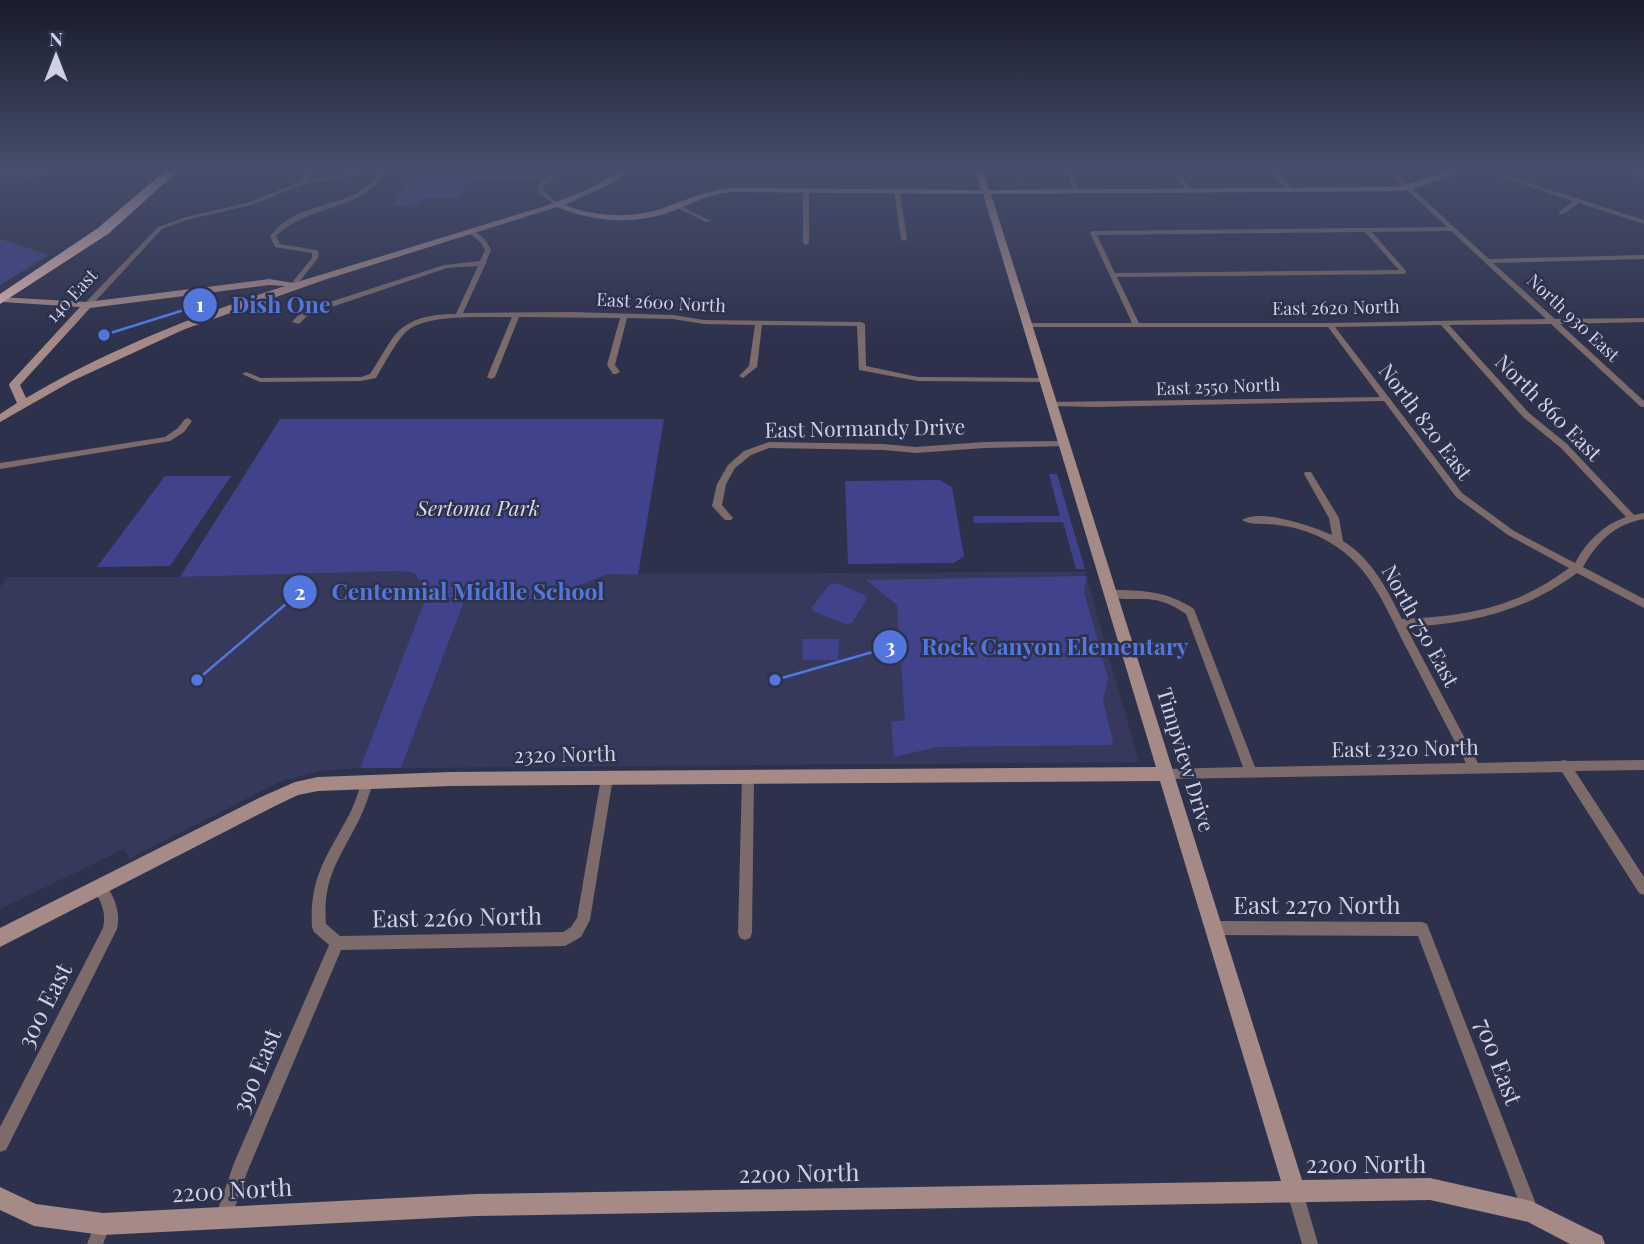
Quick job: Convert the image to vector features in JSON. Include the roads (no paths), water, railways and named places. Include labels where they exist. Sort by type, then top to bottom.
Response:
[{"type":"highway","points":[[2,300],[108,227]]},
{"type":"street","name":"140 East","points":[[23,402],[14,385],[163,227]]},
{"type":"street","points":[[282,227],[277,230],[273,241],[277,246],[316,251],[315,258],[295,285]]},
{"type":"street","points":[[0,419],[23,402],[172,329],[295,285],[483,227]]},
{"type":"street","points":[[806,227],[806,243]]},
{"type":"street","points":[[902,227],[904,239]]},
{"type":"street","name":"Timpview Drive","points":[[997,227],[1310,1244]]},
{"type":"street","points":[[1136,324],[1093,233],[1453,229]]},
{"type":"street","name":"North 930 East","points":[[1453,229],[1644,405]]},
{"type":"street","points":[[1112,275],[1405,272],[1367,230]]},
{"type":"street","points":[[459,315],[484,263],[487,246],[470,231]]},
{"type":"street","points":[[1488,261],[1644,257]]},
{"type":"street","points":[[296,321],[305,313],[446,266],[484,263]]},
{"type":"street","points":[[2,300],[87,305],[268,282],[295,285]]},
{"type":"street","points":[[492,377],[517,314]]},
{"type":"street","name":"East 2600 North","points":[[246,374],[260,380],[361,379],[373,376],[403,330],[431,318],[517,314],[862,324],[862,368],[918,379],[1045,380]]},
{"type":"street","points":[[616,372],[611,365],[624,317]]},
{"type":"street","name":"East 2620 North","points":[[1028,325],[1331,325],[1644,320]]},
{"type":"street","name":"North 860 East","points":[[1442,322],[1526,415],[1564,446],[1631,517]]},
{"type":"street","points":[[743,376],[753,367],[759,323]]},
{"type":"street","name":"North 820 East","points":[[1331,325],[1448,485],[1466,502],[1511,533],[1644,604]]},
{"type":"street","name":"East 2550 North","points":[[1053,404],[1172,405],[1214,400],[1384,399]]},
{"type":"street","points":[[0,466],[167,439],[181,430],[188,421]]},
{"type":"street","name":"East Normandy Drive","points":[[728,518],[717,506],[718,488],[726,471],[754,448],[769,445],[926,450],[984,445],[1065,444]]},
{"type":"street","points":[[1308,474],[1334,518],[1338,543]]},
{"type":"street","points":[[1399,623],[1467,618],[1511,607],[1545,591],[1578,567],[1583,557],[1614,524],[1631,517],[1644,516]]},
{"type":"street","name":"North 750 East","points":[[1247,520],[1292,524],[1338,543],[1356,556],[1372,574],[1474,767]]},
{"type":"street","points":[[1111,594],[1173,598],[1190,611],[1251,772]]},
{"type":"street","points":[[1563,765],[1644,889]]},
{"type":"street","name":"East 2320 North","points":[[1166,774],[1644,765]]},
{"type":"street","name":"2320 North","points":[[0,938],[295,789],[318,784],[607,778],[1166,774]]},
{"type":"street","points":[[745,933],[748,777]]},
{"type":"street","name":"East 2260 North","points":[[337,943],[565,939],[576,932],[583,920],[607,778]]},
{"type":"street","points":[[337,943],[319,927],[318,892],[327,864],[354,816],[367,783]]},
{"type":"street","name":"300 East","points":[[0,1144],[110,929],[113,918],[111,909],[100,887]]},
{"type":"street","name":"East 2270 North","points":[[1213,928],[1422,929]]},
{"type":"street","name":"700 East","points":[[1422,929],[1531,1212]]},
{"type":"street","name":"390 East","points":[[223,1218],[240,1169],[337,943]]},
{"type":"street","name":"2200 North","points":[[0,1198],[34,1215],[99,1234],[223,1218],[490,1205],[1430,1189],[1531,1212],[1594,1244]]},
{"type":"place","name":"Dish One","points":[[104,335]]},
{"type":"place","name":"Centennial Middle School","points":[[197,680]]},
{"type":"place","name":"Rock Canyon Elementary","points":[[775,680]]},
{"type":"park label","name":"Sertoma Park","points":[[478,509]]}]
